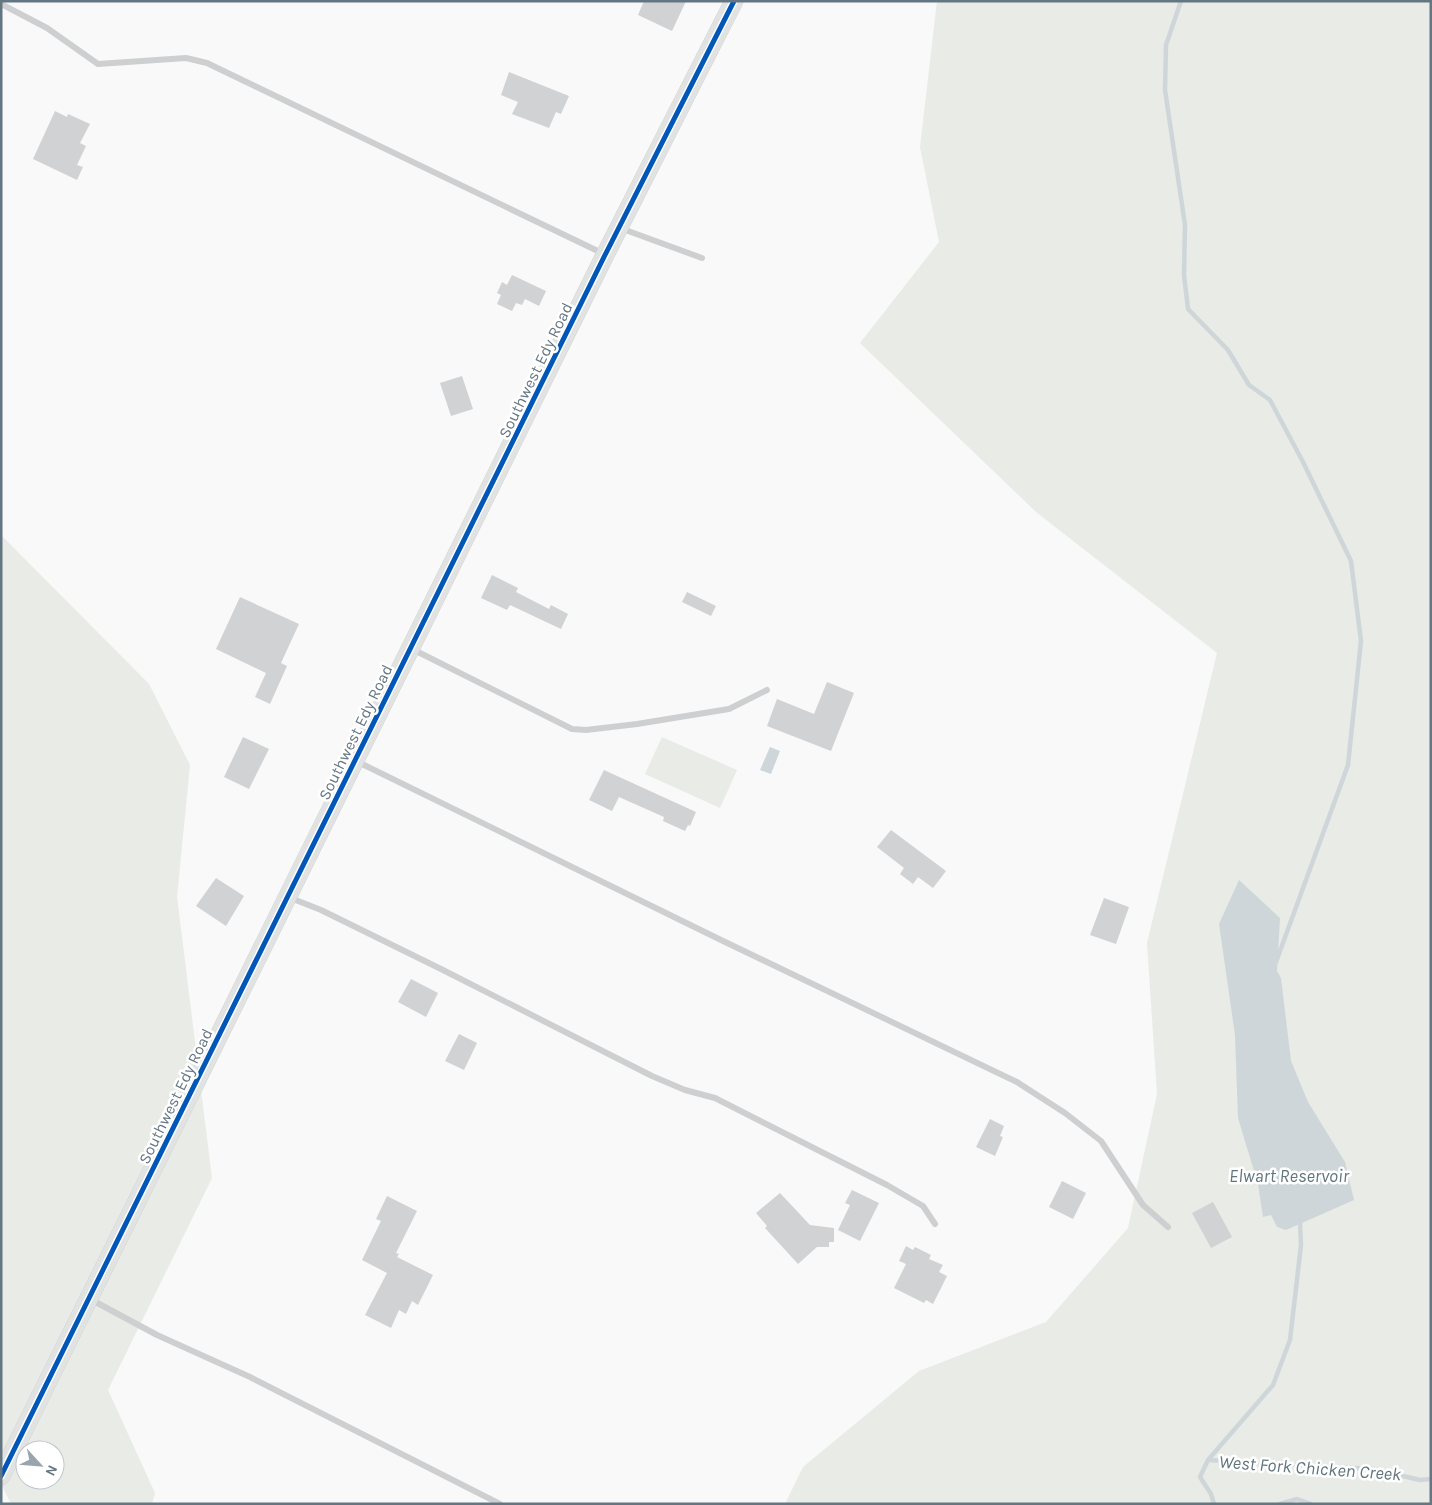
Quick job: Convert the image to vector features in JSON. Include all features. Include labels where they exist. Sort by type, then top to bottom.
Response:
[{"type":"street","name":"Southwest Edy Road","points":[[1,1476],[605,255],[734,1]]},
{"type":"lane","points":[[1,4],[47,28],[98,64],[186,58],[207,63],[605,255]]},
{"type":"lane","points":[[619,228],[702,258]]},
{"type":"lane","points":[[410,648],[572,729],[586,730],[637,724],[729,709],[766,690]]},
{"type":"lane","points":[[355,761],[720,940],[1017,1082],[1065,1113],[1101,1141],[1143,1205],[1168,1228]]},
{"type":"lane","points":[[287,897],[321,910],[652,1076],[685,1090],[715,1098],[878,1180],[924,1206],[935,1224]]},
{"type":"lane","points":[[89,1298],[157,1335],[250,1377],[500,1504]]},
{"type":"shaded area","points":[[937,1],[1431,1],[1431,1504],[785,1504],[803,1467],[919,1371],[1046,1322],[1128,1228],[1157,1094],[1147,943],[1217,653],[1036,512],[860,343],[939,242],[920,147]]},
{"type":"shaded area","points":[[1,535],[149,684],[190,765],[177,897],[212,1178],[108,1390],[155,1493],[152,1504],[11,1504],[1,1484]]},
{"type":"shaded area","points":[[662,737],[737,770],[720,808],[645,774]]},
{"type":"water","points":[[770,747],[780,751],[771,774],[760,770]]},
{"type":"water","name":"Elwart Reservoir","points":[[1239,880],[1280,918],[1277,971],[1281,978],[1291,1061],[1308,1102],[1345,1162],[1354,1200],[1286,1230],[1277,1227],[1271,1215],[1263,1217],[1258,1184],[1238,1118],[1235,1035],[1219,924]]},
{"type":"building","points":[[644,1],[686,1],[672,31],[638,15]]},
{"type":"building","points":[[509,72],[569,96],[561,114],[556,112],[549,128],[512,114],[518,102],[501,95]]},
{"type":"building","points":[[55,111],[67,117],[68,114],[90,124],[80,143],[86,146],[77,165],[83,167],[77,180],[33,159]]},
{"type":"building","points":[[512,275],[546,291],[539,306],[525,299],[522,305],[516,303],[512,311],[497,304],[501,295],[497,293],[502,282],[507,285]]},
{"type":"building","points":[[462,376],[473,409],[451,416],[440,383]]},
{"type":"building","points":[[492,575],[518,588],[516,592],[549,609],[551,605],[568,614],[561,629],[510,605],[507,610],[481,598]]},
{"type":"building","points":[[687,592],[716,606],[711,616],[682,602]]},
{"type":"building","points":[[240,597],[299,624],[281,663],[287,666],[270,704],[255,697],[266,673],[216,649]]},
{"type":"building","points":[[827,682],[854,693],[831,751],[767,726],[777,699],[814,714]]},
{"type":"building","points":[[243,737],[269,749],[249,789],[224,777]]},
{"type":"building","points":[[604,770],[696,812],[690,826],[688,825],[685,831],[663,821],[664,817],[619,797],[612,811],[589,800]]},
{"type":"building","points":[[891,830],[946,871],[933,888],[918,877],[913,884],[900,874],[904,868],[877,847]]},
{"type":"building","points":[[216,878],[244,896],[226,926],[196,906]]},
{"type":"building","points":[[1104,898],[1129,907],[1116,944],[1090,935]]},
{"type":"building","points":[[411,979],[438,993],[426,1017],[398,1002]]},
{"type":"building","points":[[459,1034],[477,1043],[464,1070],[445,1061]]},
{"type":"building","points":[[990,1119],[1004,1126],[1000,1136],[1003,1137],[995,1156],[976,1147]]},
{"type":"building","points":[[1062,1181],[1086,1193],[1073,1219],[1049,1207]]},
{"type":"building","points":[[852,1190],[879,1203],[860,1241],[838,1230],[850,1205],[845,1203]]},
{"type":"building","points":[[780,1193],[810,1225],[834,1228],[834,1242],[829,1242],[829,1247],[817,1247],[798,1264],[765,1228],[767,1226],[756,1213]]},
{"type":"building","points":[[387,1196],[417,1211],[396,1253],[399,1254],[397,1257],[433,1275],[418,1305],[412,1301],[406,1314],[399,1310],[391,1328],[365,1315],[387,1273],[362,1260],[381,1221],[376,1219]]},
{"type":"building","points":[[1213,1202],[1232,1237],[1211,1248],[1192,1213]]},
{"type":"building","points":[[906,1246],[913,1250],[915,1247],[931,1255],[929,1259],[943,1265],[939,1272],[947,1276],[933,1304],[926,1300],[924,1303],[894,1288],[906,1264],[899,1261]]},
{"type":"waterway","points":[[1181,1],[1166,45],[1165,90],[1185,225],[1184,275],[1188,309],[1228,350],[1249,385],[1270,400],[1303,462],[1351,561],[1361,641],[1348,765],[1276,962]]},
{"type":"waterway","points":[[1214,1504],[1211,1494],[1200,1477],[1208,1460],[1273,1385],[1290,1340],[1301,1245],[1300,1223],[1297,1218]]},
{"type":"waterway","name":"West Fork Chicken Creek","points":[[1208,1460],[1373,1469],[1420,1480],[1431,1479]]},
{"type":"waterway","points":[[1280,1504],[1297,1499],[1311,1504]]},
{"type":"cycle path","points":[[1,1476],[605,255],[734,1]]}]
